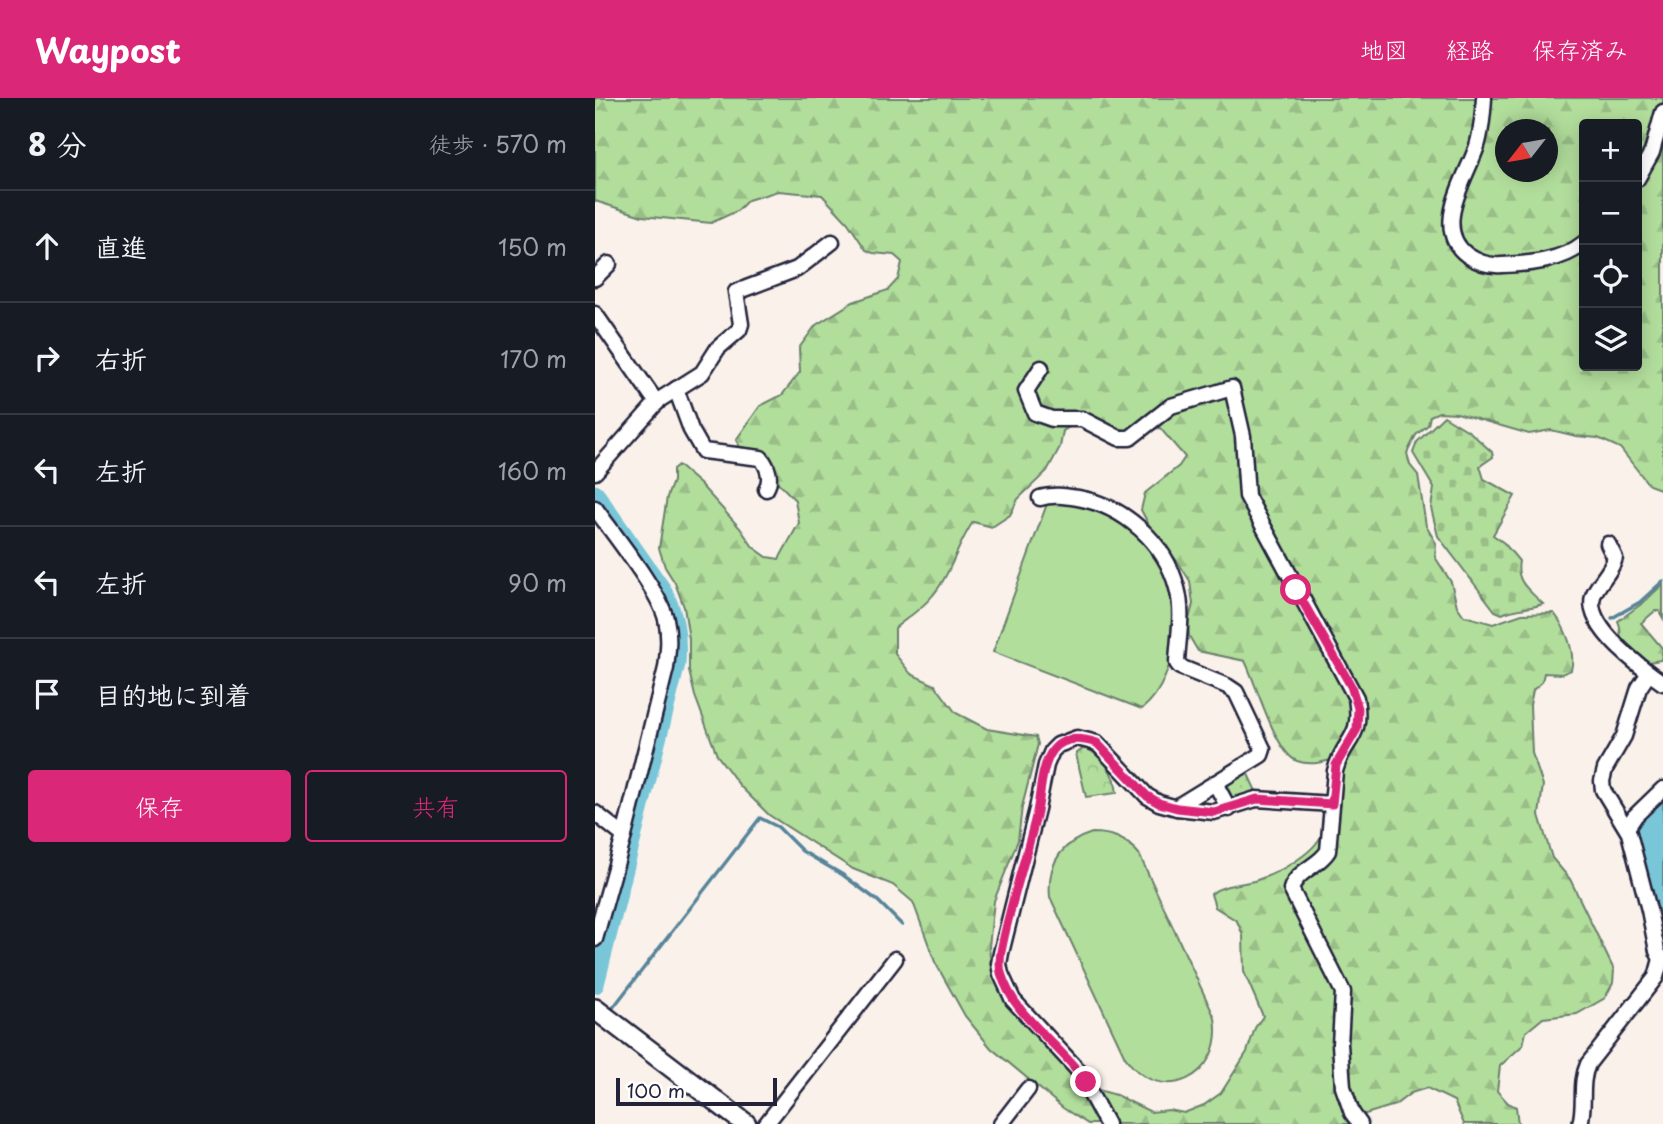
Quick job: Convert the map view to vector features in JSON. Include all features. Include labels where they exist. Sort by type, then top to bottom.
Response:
[{"type":"main road","points":[[595,1009],[746,1124]]},
{"type":"street","points":[[1484,98],[1482,127],[1477,147],[1451,216],[1452,233],[1458,247],[1481,263],[1496,265],[1525,264],[1556,258],[1580,245]]},
{"type":"street","points":[[1642,170],[1652,152],[1663,112]]},
{"type":"street","points":[[595,472],[657,403],[702,373],[718,348],[739,330],[741,324],[736,292],[738,290],[797,268],[832,242]]},
{"type":"street","points":[[595,278],[609,264]]},
{"type":"street","points":[[595,314],[657,403]]},
{"type":"street","points":[[1041,368],[1026,391],[1035,413],[1052,419],[1082,419],[1119,438],[1131,438],[1171,406],[1232,388],[1243,436],[1247,496],[1356,698],[1357,729],[1336,765],[1328,851],[1295,879],[1291,889],[1343,992],[1340,1044],[1343,1087],[1352,1113],[1360,1124]]},
{"type":"street","points":[[676,389],[691,430],[703,452],[758,456],[764,462],[769,475],[766,489]]},
{"type":"street","points":[[1040,498],[1064,496],[1102,505],[1126,517],[1141,529],[1162,554],[1177,588],[1181,612],[1177,663],[1180,667],[1227,685],[1236,692],[1263,749],[1261,755],[1177,808]]},
{"type":"street","points":[[595,508],[656,597],[665,617],[668,633],[666,668],[595,939]]},
{"type":"street","points":[[1608,544],[1615,558],[1612,568],[1594,595],[1593,609],[1613,642],[1663,683]]},
{"type":"street","points":[[1580,1124],[1585,1101],[1583,1075],[1588,1064],[1647,991],[1656,977],[1662,958],[1657,951],[1627,828],[1603,790],[1602,774],[1623,736],[1634,701],[1649,673]]},
{"type":"street","points":[[1107,1124],[1077,1069],[1013,1000],[999,964],[1046,765],[1052,751],[1058,745],[1077,738],[1097,743],[1147,796],[1177,808],[1214,812],[1257,799],[1332,804]]},
{"type":"street","points":[[1215,783],[1229,809]]},
{"type":"street","points":[[1627,828],[1635,816],[1663,789]]},
{"type":"street","points":[[595,813],[624,836]]},
{"type":"street","points":[[766,1124],[895,959]]},
{"type":"street","points":[[1001,1124],[1028,1089]]},
{"type":"green space","points":[[595,98],[1663,98],[1663,490],[1649,485],[1620,448],[1598,438],[1551,430],[1529,434],[1457,413],[1439,412],[1430,416],[1428,425],[1416,435],[1407,453],[1410,465],[1418,475],[1426,526],[1436,543],[1435,557],[1451,582],[1457,606],[1464,616],[1493,624],[1522,614],[1554,613],[1566,632],[1571,648],[1571,670],[1562,674],[1544,673],[1542,682],[1533,690],[1530,705],[1532,753],[1543,785],[1539,815],[1552,858],[1570,879],[1614,970],[1613,983],[1605,998],[1577,1014],[1543,1018],[1526,1032],[1523,1045],[1500,1066],[1497,1091],[1516,1107],[1518,1124],[1464,1124],[1454,1101],[1427,1088],[1411,1093],[1395,1105],[1362,1115],[1358,1124],[1088,1124],[1063,1108],[991,1048],[965,1016],[935,962],[913,902],[893,885],[853,869],[769,815],[740,786],[717,755],[695,696],[689,671],[689,639],[684,607],[659,548],[673,469],[678,465],[700,484],[740,528],[753,547],[767,557],[779,559],[799,523],[795,500],[764,468],[746,458],[736,440],[760,406],[782,395],[800,372],[799,348],[816,325],[853,302],[888,290],[898,279],[902,262],[894,255],[866,250],[848,223],[822,195],[778,191],[748,200],[737,211],[711,223],[642,216],[595,201]],"holes":[[[1078,422],[1105,423],[1127,431],[1160,428],[1185,457],[1179,466],[1145,493],[1141,510],[1156,538],[1178,562],[1190,581],[1193,604],[1188,623],[1189,636],[1198,651],[1245,661],[1267,717],[1289,756],[1307,763],[1335,759],[1325,826],[1311,849],[1274,873],[1257,880],[1221,888],[1211,894],[1215,907],[1237,921],[1243,935],[1244,972],[1263,1016],[1255,1028],[1247,1052],[1221,1093],[1204,1105],[1184,1113],[1169,1110],[1151,1112],[1116,1095],[1077,1084],[1065,1066],[1023,1022],[1001,991],[991,967],[989,947],[994,901],[1018,840],[1022,807],[1038,744],[1036,737],[987,729],[956,713],[935,685],[911,674],[895,654],[895,628],[925,604],[939,587],[973,522],[992,527],[1010,515],[1018,499],[1047,471],[1060,447],[1063,431]]]},
{"type":"green space","points":[[1444,416],[1470,432],[1492,452],[1493,457],[1480,466],[1484,479],[1515,496],[1493,535],[1504,543],[1519,561],[1521,580],[1543,604],[1502,614],[1495,611],[1438,536],[1431,508],[1434,488],[1413,453],[1417,442]]},
{"type":"green space","points":[[1048,501],[1088,506],[1122,521],[1143,539],[1167,575],[1176,603],[1171,657],[1161,686],[1142,709],[993,652]]},
{"type":"green space","points":[[1663,584],[1663,618],[1659,611],[1655,611],[1641,623],[1663,649],[1661,660],[1649,662],[1622,643],[1618,621]]},
{"type":"green space","points":[[1084,748],[1097,755],[1107,766],[1117,793],[1086,797],[1076,754]]},
{"type":"green space","points":[[1246,770],[1256,791],[1229,799],[1223,785]]},
{"type":"green space","points":[[1092,833],[1118,838],[1139,854],[1215,1018],[1215,1039],[1210,1056],[1200,1070],[1187,1079],[1171,1083],[1155,1081],[1139,1073],[1125,1057],[1050,897],[1051,875],[1058,857],[1072,843]]},
{"type":"water","points":[[1663,795],[1663,953],[1633,827]]},
{"type":"waterway","points":[[595,494],[662,590],[673,617],[677,654],[595,984]]},
{"type":"waterway","points":[[1612,618],[1640,602],[1663,581]]},
{"type":"waterway","points":[[612,1009],[760,818],[778,827],[802,851],[843,875],[878,901],[902,925]]},
{"type":"waterway","points":[[595,1022],[600,1025]]},
{"type":"route","points":[[1086,1082],[1061,1050],[1013,1000],[999,964],[1046,765],[1058,745],[1077,738],[1086,739],[1097,743],[1147,796],[1177,808],[1214,812],[1257,799],[1332,804],[1336,765],[1357,729],[1358,708],[1351,686],[1296,590]]}]
